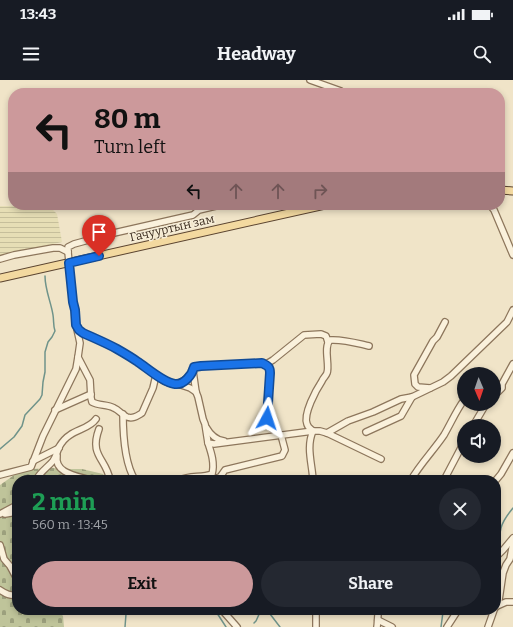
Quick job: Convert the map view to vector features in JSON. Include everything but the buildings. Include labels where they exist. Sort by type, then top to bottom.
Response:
[{"type":"main road","name":"Гачууртын зам","points":[[0,278],[303,210]]},
{"type":"street","points":[[310,80],[333,88]]},
{"type":"street","points":[[0,475],[31,466],[55,410],[76,369],[80,343],[73,302],[68,247],[114,233],[193,215],[199,210]]},
{"type":"street","points":[[494,210],[513,255]]},
{"type":"street","points":[[0,259],[53,248],[60,248],[68,252]]},
{"type":"street","points":[[327,433],[348,420],[374,412],[401,399],[412,397],[443,382],[507,322],[513,310]]},
{"type":"street","points":[[430,388],[418,387],[415,384],[414,375],[444,322]]},
{"type":"street","points":[[76,325],[83,333],[115,348],[138,362],[164,381],[190,388],[196,392]]},
{"type":"street","points":[[177,384],[185,381],[190,376],[194,367],[268,363],[304,336],[321,334],[326,336],[328,342],[327,375],[317,390],[306,417],[307,424],[313,431]]},
{"type":"street","points":[[328,342],[330,340],[343,340],[369,346]]},
{"type":"street","points":[[78,357],[90,380],[92,402],[96,405],[113,407],[126,417],[134,417],[142,413],[153,388],[156,375]]},
{"type":"street","points":[[221,475],[225,470],[282,456],[285,450],[281,435],[275,432],[268,424],[267,418],[270,369],[267,365],[263,364]]},
{"type":"street","points":[[502,388],[502,384],[513,364]]},
{"type":"street","points":[[193,371],[196,392],[207,428],[215,438],[220,441],[228,442]]},
{"type":"street","points":[[55,410],[91,394]]},
{"type":"street","points":[[366,432],[401,416],[412,397]]},
{"type":"street","points":[[414,475],[443,436],[457,411]]},
{"type":"street","points":[[123,414],[126,454],[133,475]]},
{"type":"street","points":[[39,475],[52,462],[64,440],[77,430],[90,425],[96,419]]},
{"type":"street","points":[[206,424],[213,466],[212,474],[208,475]]},
{"type":"street","points":[[99,429],[97,434],[96,451],[108,475]]},
{"type":"street","points":[[312,475],[309,446],[313,431]]},
{"type":"street","points":[[208,442],[214,444],[320,431],[381,459]]},
{"type":"street","points":[[33,461],[58,451]]},
{"type":"street","points":[[58,451],[56,464],[65,472],[74,475]]},
{"type":"street","points":[[500,475],[513,453]]},
{"type":"street","points":[[447,475],[457,455]]},
{"type":"street","points":[[0,515],[12,508]]},
{"type":"street","points":[[0,515],[12,513]]},
{"type":"street","points":[[501,552],[513,538]]},
{"type":"street","points":[[501,587],[503,574],[512,560],[513,543]]},
{"type":"street","points":[[0,545],[4,559],[12,570]]},
{"type":"street","points":[[0,590],[7,595],[12,596]]},
{"type":"street","points":[[501,605],[506,602],[513,602]]},
{"type":"street","points":[[226,615],[237,627]]},
{"type":"street","points":[[316,615],[316,627]]},
{"type":"street","points":[[377,615],[377,627]]},
{"type":"street","points":[[447,627],[455,615]]},
{"type":"street","points":[[488,627],[493,615]]},
{"type":"street","points":[[378,620],[392,627]]},
{"type":"shaded area","points":[[0,206],[8,206],[8,210],[53,210],[57,214],[62,242],[0,256]]},
{"type":"green space","points":[[33,469],[82,469],[104,475],[14,475]]},
{"type":"green space","points":[[12,477],[12,615],[62,615],[64,627],[0,627],[0,485]]},
{"type":"waterway","points":[[0,449],[14,437],[22,426],[25,415],[42,395],[45,372],[45,352],[48,342],[55,331],[45,276]]},
{"type":"waterway","points":[[501,528],[506,517],[513,508]]},
{"type":"waterway","points":[[125,627],[126,615]]},
{"type":"waterway","points":[[218,615],[226,627]]},
{"type":"waterway","points":[[254,623],[259,615]]},
{"type":"waterway","points":[[271,615],[280,627]]},
{"type":"waterway","points":[[441,627],[443,615]]},
{"type":"route","points":[[99,256],[69,263],[76,325],[79,330],[115,348],[138,362],[164,381],[172,384],[185,381],[190,376],[194,367],[262,363],[267,365],[270,369],[270,373],[267,418]]}]
